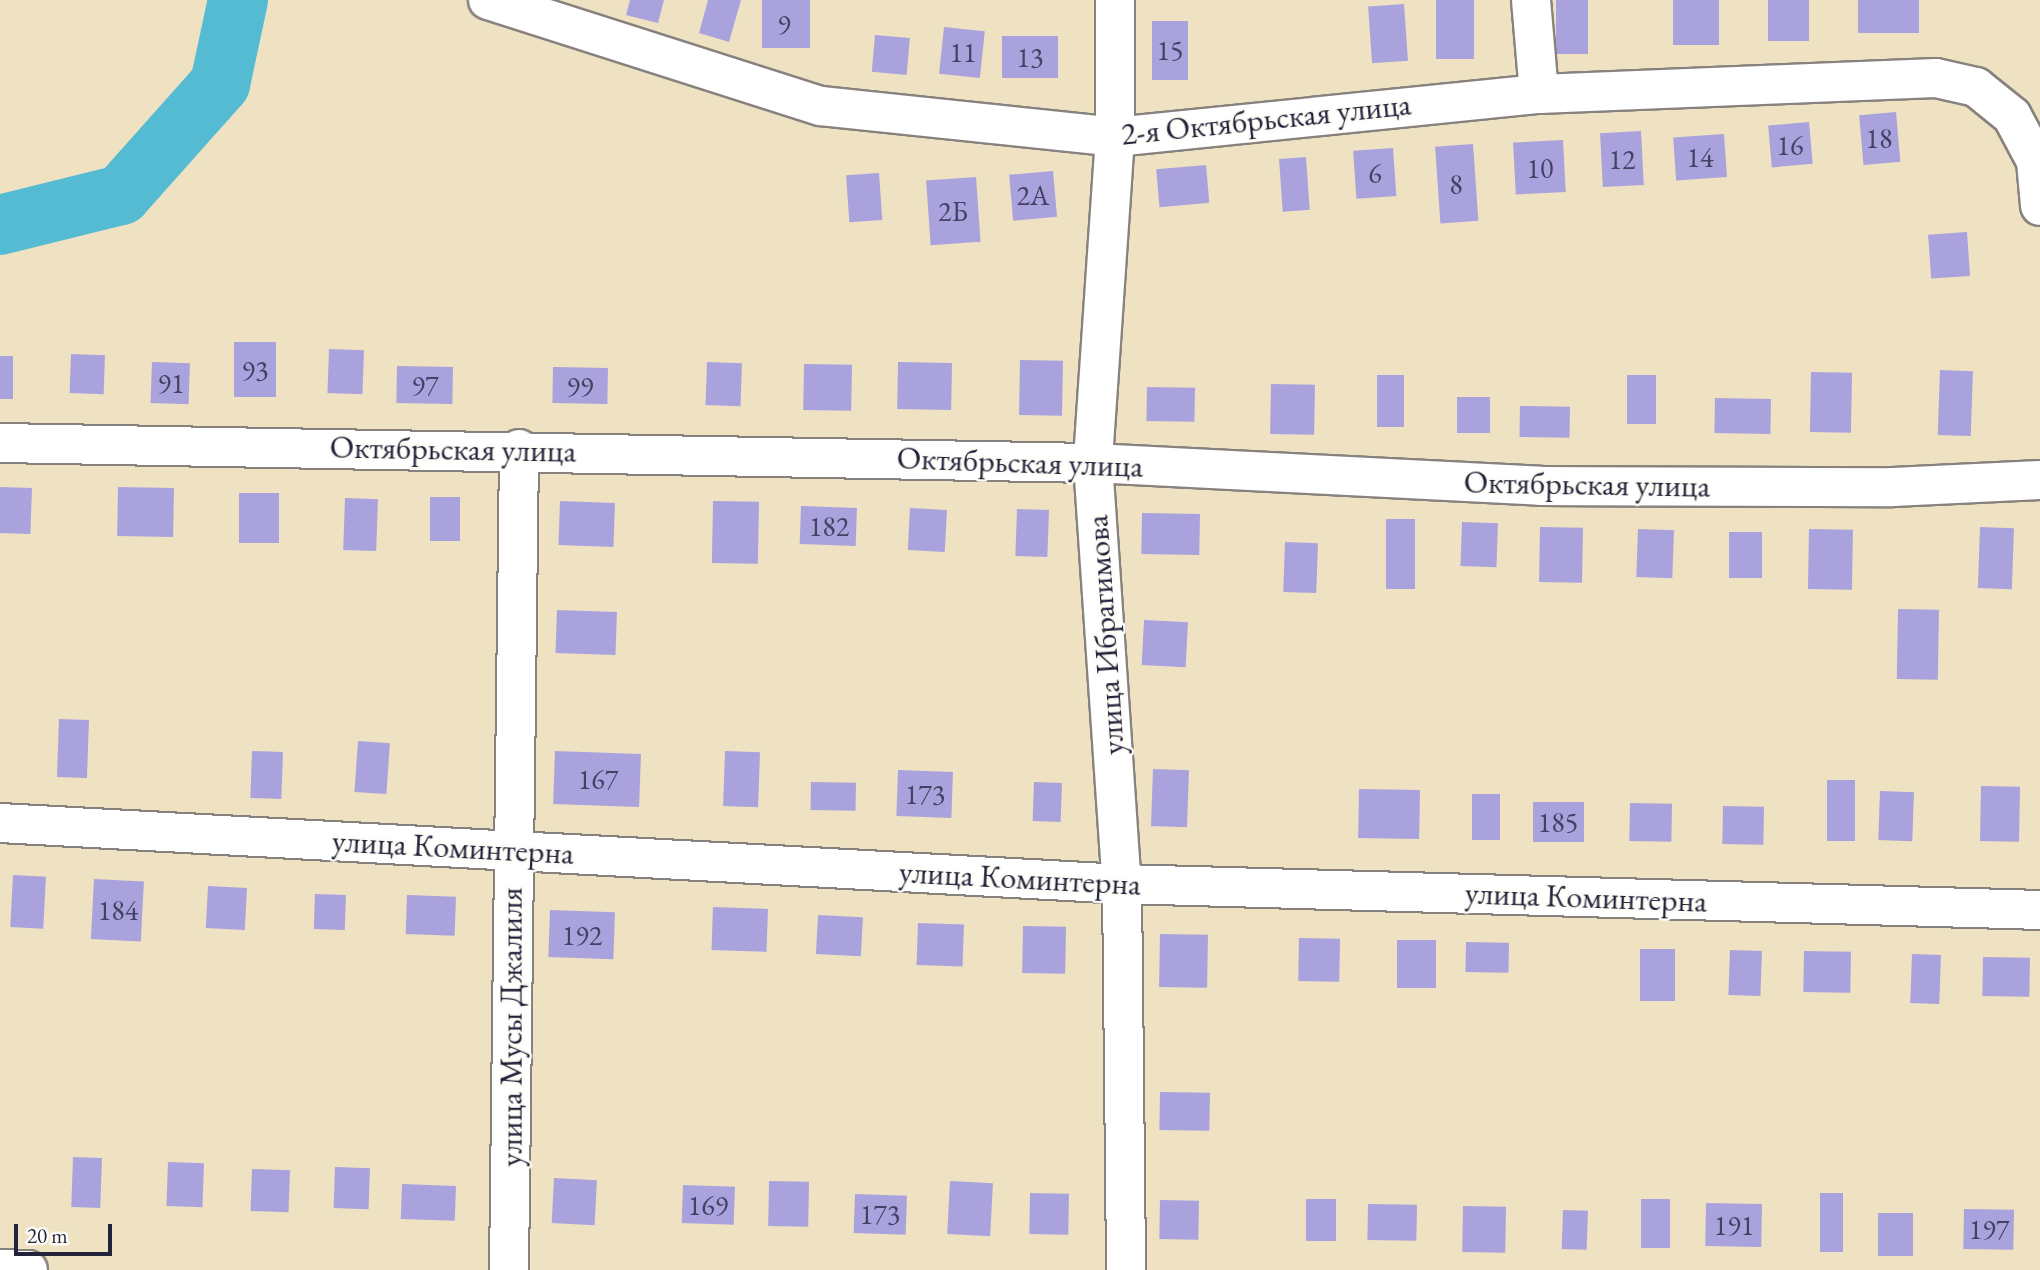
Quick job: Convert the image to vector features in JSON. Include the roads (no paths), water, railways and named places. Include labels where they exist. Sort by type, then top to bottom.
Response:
[{"type":"street","name":"2-я Октябрьская улица","points":[[488,0],[821,106],[1115,137],[1539,93],[1936,78],[1976,87],[2012,116],[2036,161],[2040,206]]},
{"type":"street","name":"улица Ибрагимова","points":[[1115,0],[1115,137],[1093,463],[1122,884],[1126,1270]]},
{"type":"street","points":[[1531,0],[1539,93]]},
{"type":"street","name":"Октябрьская улица","points":[[0,443],[519,449],[1093,463],[1541,486],[1893,487],[2040,480]]},
{"type":"street","name":"улица Мусы Джалиля","points":[[509,1270],[512,850],[519,449]]},
{"type":"street","name":"улица Коминтерна","points":[[0,823],[1122,884],[2040,910]]},
{"type":"street","points":[[0,1269],[28,1270]]},
{"type":"waterway","points":[[0,225],[121,195],[220,84],[238,0]]}]
